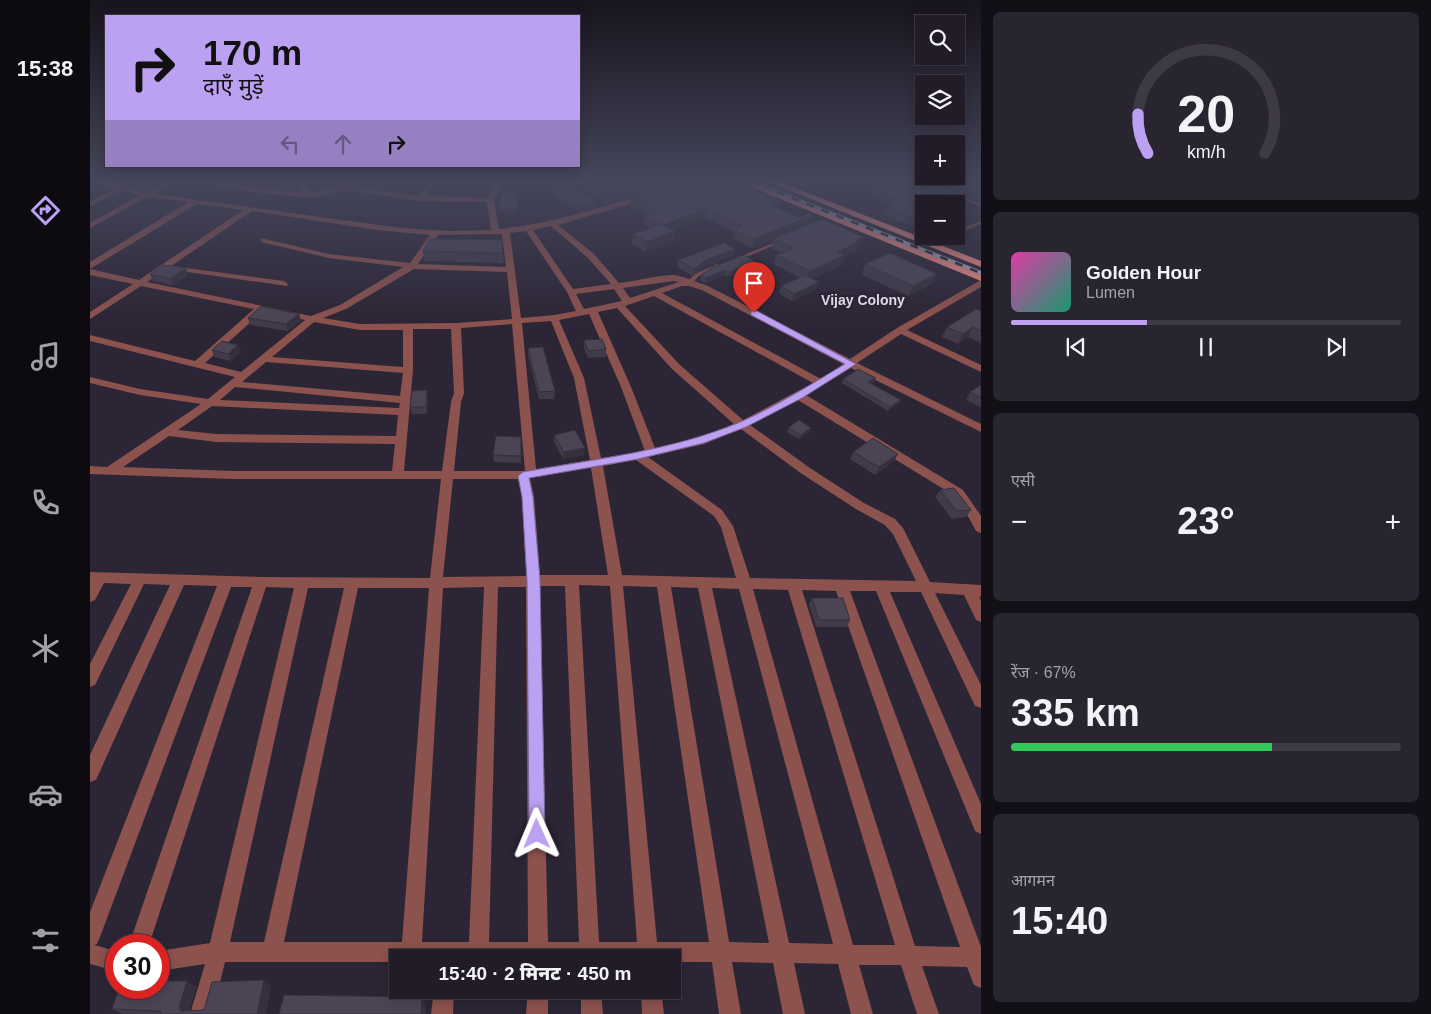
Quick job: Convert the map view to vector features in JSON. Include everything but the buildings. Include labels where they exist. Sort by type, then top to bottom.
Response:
[{"type":"highway","points":[[846,227],[981,278]]},
{"type":"highway","points":[[886,227],[915,239]]},
{"type":"highway","points":[[931,245],[981,264]]},
{"type":"street","points":[[90,266],[153,227]]},
{"type":"street","points":[[90,316],[223,227]]},
{"type":"street","points":[[382,227],[436,232],[495,232],[532,227]]},
{"type":"street","points":[[494,227],[495,232]]},
{"type":"street","points":[[556,227],[591,256],[617,286],[624,304],[676,367],[742,425],[822,481],[890,522],[898,530],[981,702]]},
{"type":"street","points":[[528,228],[571,292],[587,311],[626,387],[645,454],[718,513],[727,526],[745,584],[862,1014]]},
{"type":"street","points":[[506,231],[518,322],[533,580],[538,949]]},
{"type":"street","points":[[97,472],[168,432],[210,403],[312,319],[343,307],[412,266],[436,232]]},
{"type":"street","points":[[264,240],[329,256],[412,266],[511,270]]},
{"type":"street","points":[[163,267],[284,284]]},
{"type":"street","points":[[90,272],[312,319],[360,327],[408,328],[518,322],[554,318],[624,304],[687,283]]},
{"type":"street","points":[[571,292],[674,278],[681,279],[687,283],[706,288],[851,364],[981,428]]},
{"type":"street","points":[[97,472],[233,475],[527,475],[645,454],[700,440],[742,425],[799,396],[851,364],[900,330],[981,283]]},
{"type":"street","points":[[657,294],[821,383]]},
{"type":"street","points":[[197,365],[261,308]]},
{"type":"street","points":[[554,318],[579,378],[616,581],[647,949]]},
{"type":"street","points":[[410,949],[436,583],[456,402],[459,393],[456,326]]},
{"type":"street","points":[[398,475],[408,370],[408,328]]},
{"type":"street","points":[[900,330],[981,369]]},
{"type":"street","points":[[90,338],[243,376]]},
{"type":"street","points":[[264,359],[408,370]]},
{"type":"street","points":[[90,380],[108,386],[148,393],[193,397],[210,403],[404,412]]},
{"type":"street","points":[[233,384],[405,400]]},
{"type":"street","points":[[799,396],[954,489],[968,504],[981,528]]},
{"type":"street","points":[[168,432],[216,438],[401,440]]},
{"type":"street","points":[[90,596],[95,577],[261,582],[436,583],[533,580],[927,587],[974,590],[981,616]]},
{"type":"street","points":[[90,680],[140,579]]},
{"type":"street","points":[[90,774],[179,580]]},
{"type":"street","points":[[90,938],[226,581]]},
{"type":"street","points":[[572,581],[590,949]]},
{"type":"street","points":[[143,934],[261,582]]},
{"type":"street","points":[[201,1014],[218,952],[302,582]]},
{"type":"street","points":[[272,952],[352,582]]},
{"type":"street","points":[[478,949],[491,582]]},
{"type":"street","points":[[663,582],[730,1014]]},
{"type":"street","points":[[704,583],[794,1014]]},
{"type":"street","points":[[794,585],[908,956],[928,1014]]},
{"type":"street","points":[[841,586],[977,956],[981,978]]},
{"type":"street","points":[[881,586],[981,825]]},
{"type":"street","points":[[170,959],[218,952],[389,951]]},
{"type":"street","points":[[681,954],[721,952],[977,956]]},
{"type":"street","points":[[90,954],[105,958]]},
{"type":"street","points":[[442,1014],[443,999]]},
{"type":"street","points":[[537,1014],[538,999]]},
{"type":"street","points":[[591,999],[592,1014]]},
{"type":"street","points":[[652,999],[654,1014]]},
{"type":"lane","points":[[732,260],[783,240]]},
{"type":"lane","points":[[687,283],[697,275],[724,264]]},
{"type":"railway","points":[[866,227],[981,273]]},
{"type":"district","name":"Vijay Colony","points":[[863,300]]},
{"type":"route","points":[[537,834],[533,580],[528,497],[523,476],[638,456],[700,440],[742,425],[799,396],[851,364],[754,313]]}]
